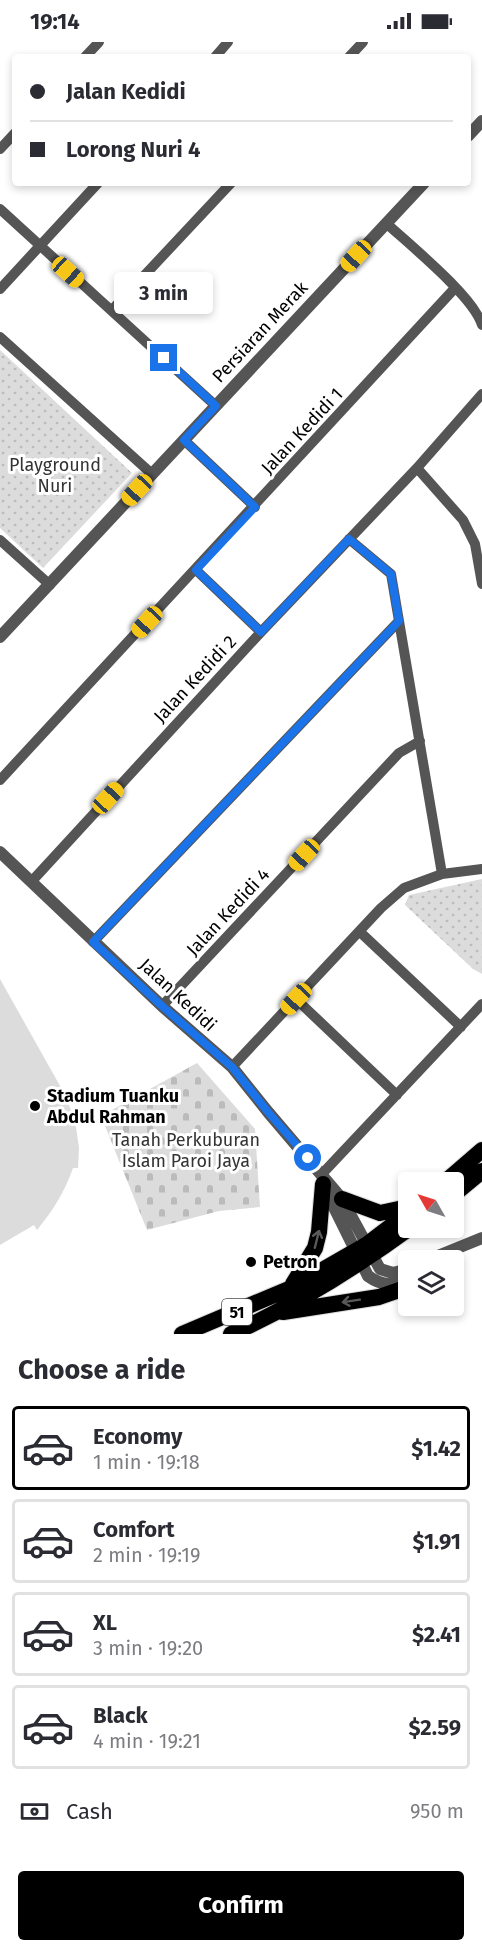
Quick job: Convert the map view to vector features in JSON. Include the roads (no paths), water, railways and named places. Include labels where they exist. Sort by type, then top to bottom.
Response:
[{"type":"highway","points":[[457,1172],[482,1150]]},
{"type":"highway","points":[[464,1186],[482,1171]]},
{"type":"highway","points":[[291,1288],[315,1248],[319,1232],[322,1179]]},
{"type":"highway","points":[[342,1199],[380,1212],[398,1209]]},
{"type":"highway","name":"51","points":[[231,1334],[273,1313],[364,1253],[398,1222]]},
{"type":"highway","name":"51","points":[[182,1334],[291,1288],[398,1234]]},
{"type":"highway","points":[[273,1313],[379,1297],[398,1290]]},
{"type":"street","points":[[88,54],[99,42]]},
{"type":"street","points":[[217,54],[228,42]]},
{"type":"street","points":[[352,54],[363,42]]},
{"type":"street","points":[[471,133],[482,121]]},
{"type":"street","points":[[0,149],[12,136]]},
{"type":"street","points":[[0,289],[95,186]]},
{"type":"street","points":[[112,310],[228,186]]},
{"type":"street","name":"Persiaran Merak","points":[[0,637],[421,186]]},
{"type":"street","points":[[0,209],[216,406]]},
{"type":"street","points":[[386,223],[455,288],[480,317],[482,326]]},
{"type":"street","name":"Jalan Kedidi 1","points":[[0,780],[255,507],[455,288]]},
{"type":"street","points":[[0,337],[152,474]]},
{"type":"street","name":"Jalan Kedidi 2","points":[[32,881],[261,632],[417,468],[482,394]]},
{"type":"street","points":[[184,440],[255,507]]},
{"type":"street","points":[[417,468],[463,520],[475,544],[482,584]]},
{"type":"street","points":[[349,539],[391,574],[442,874]]},
{"type":"street","points":[[0,540],[50,585]]},
{"type":"street","points":[[196,570],[261,632]]},
{"type":"street","points":[[93,942],[399,621]]},
{"type":"street","name":"Jalan Kedidi 4","points":[[162,1006],[399,753],[420,741]]},
{"type":"street","name":"Jalan Kedidi","points":[[0,852],[162,1006],[232,1067],[322,1179]]},
{"type":"street","points":[[232,1067],[404,888],[442,874],[482,868]]},
{"type":"street","points":[[360,932],[461,1027]]},
{"type":"street","points":[[296,999],[397,1095]]},
{"type":"street","points":[[322,1179],[482,1004]]},
{"type":"street","points":[[322,1179],[342,1199],[364,1253],[368,1276],[377,1283],[398,1284]]},
{"type":"street","points":[[322,1179],[364,1253],[380,1269],[386,1272],[398,1272]]},
{"type":"street","points":[[453,1250],[482,1238]]},
{"type":"street","points":[[464,1254],[482,1246]]},
{"type":"place","name":"Stadium Tuanku Abdul Rahman","points":[[35,1106]]},
{"type":"place","name":"Petron","points":[[251,1262]]},
{"type":"park label","name":"Playground Nuri","points":[[55,475]]},
{"type":"park label","name":"Tanah Perkuburan Islam Paroi Jaya","points":[[186,1150]]}]
